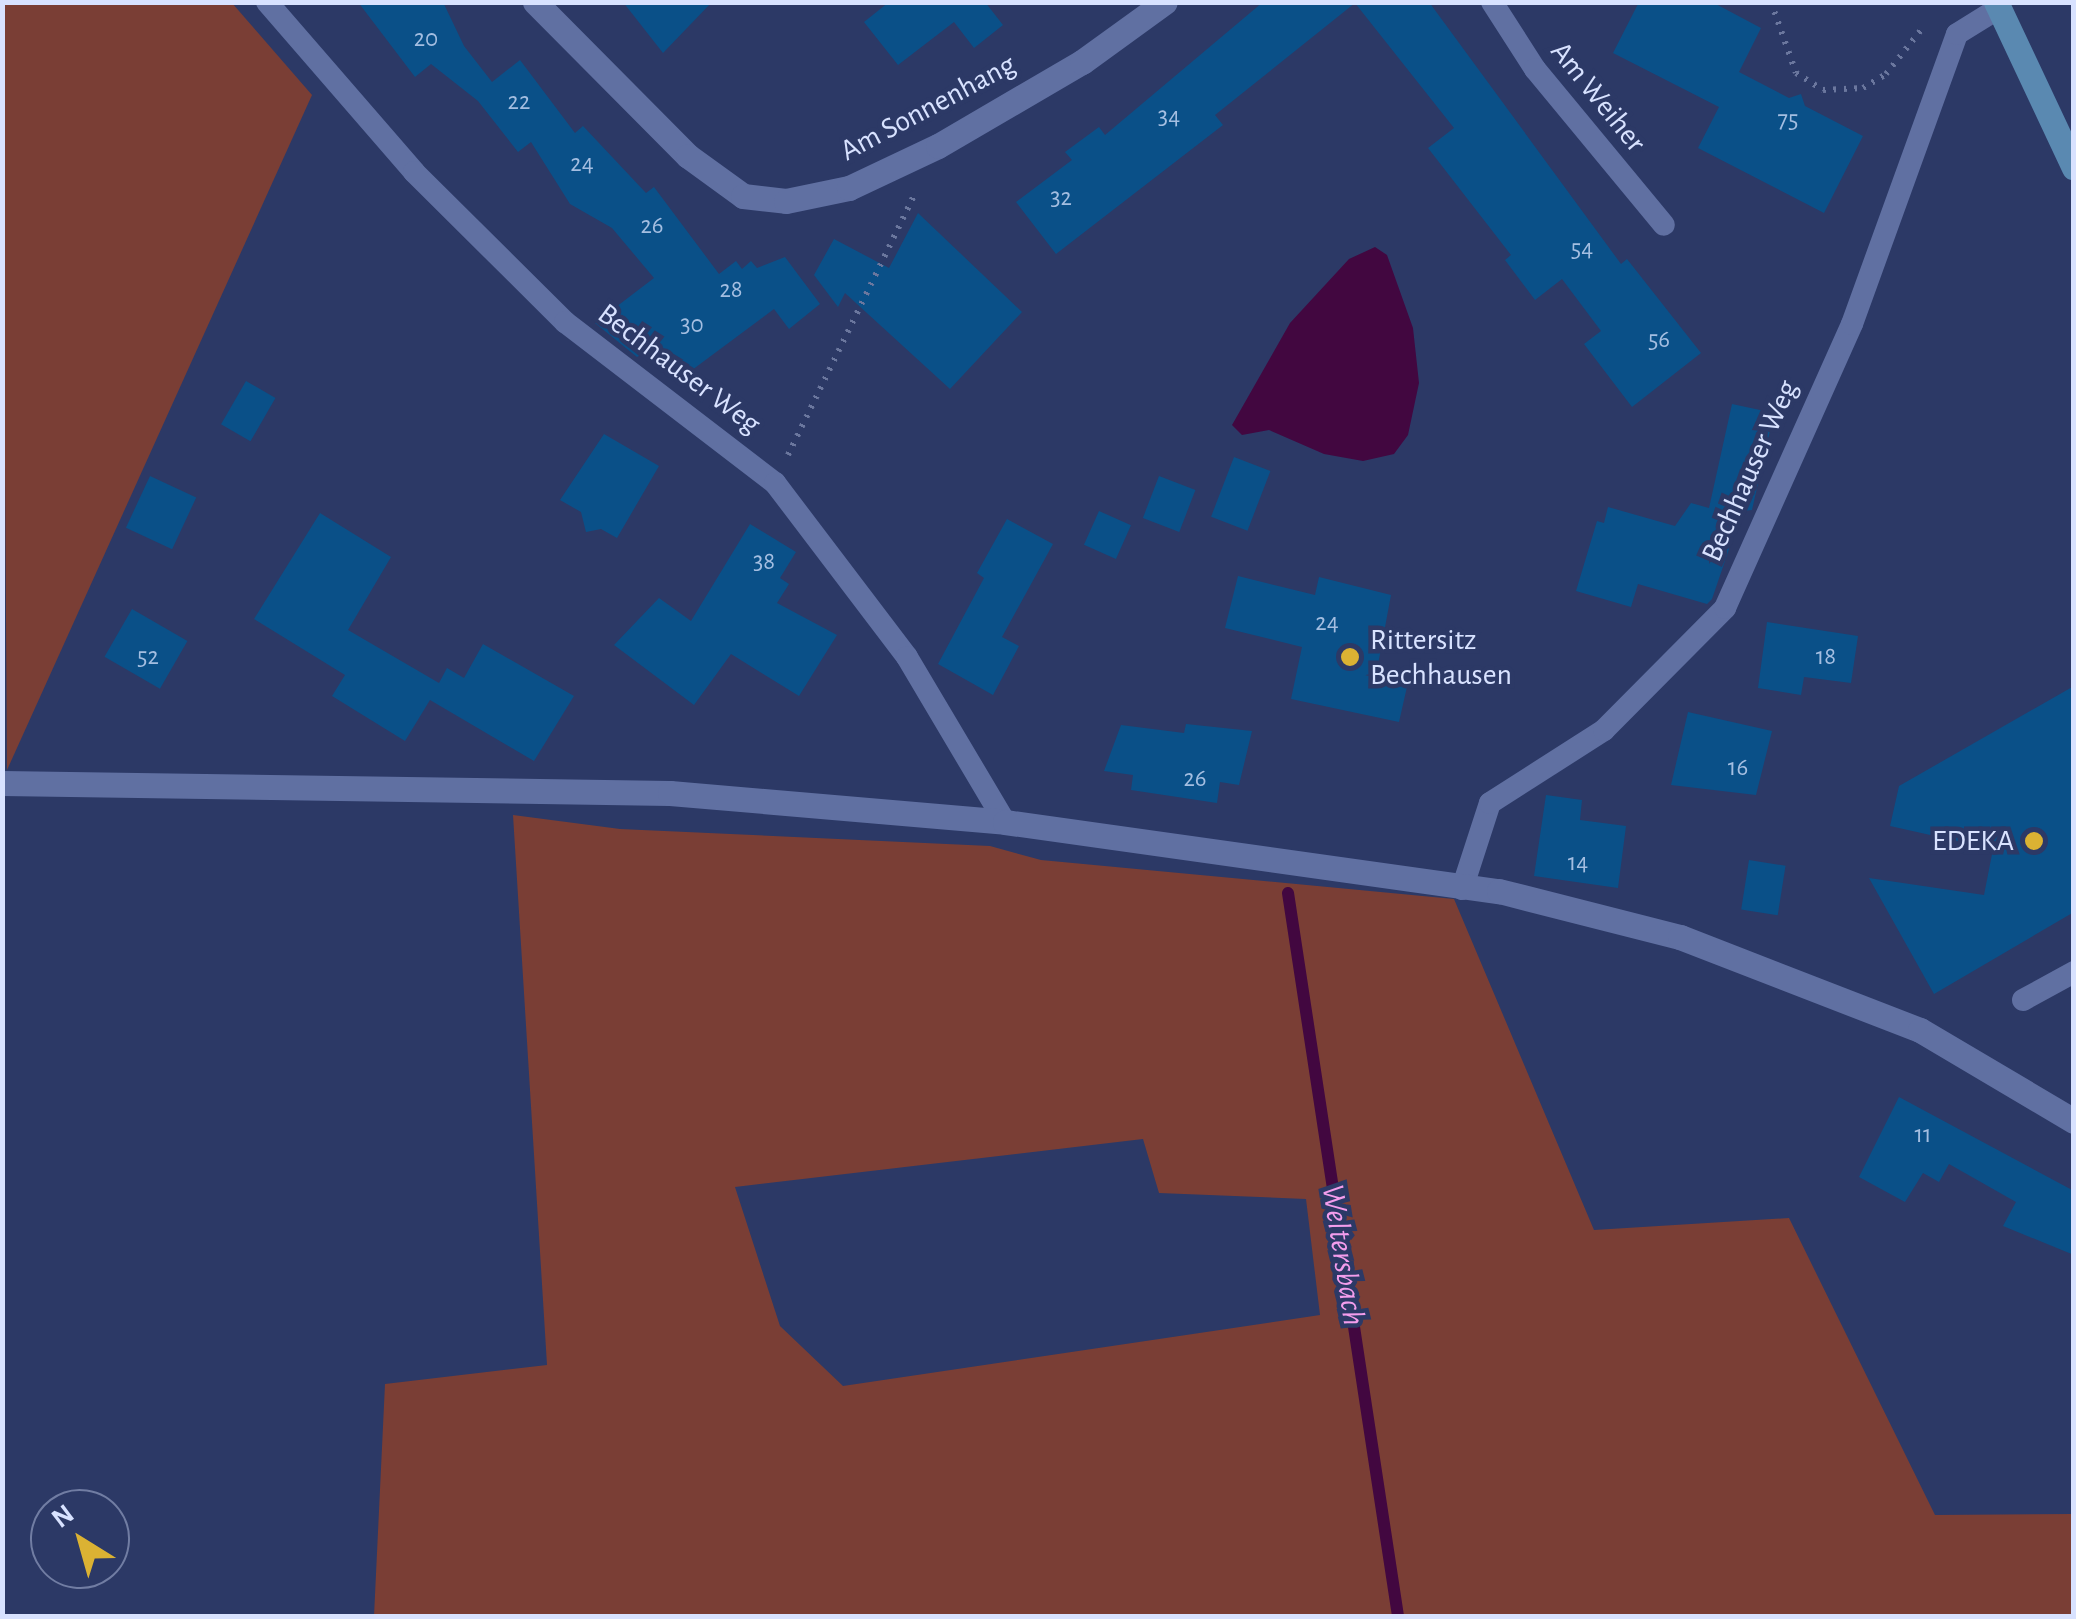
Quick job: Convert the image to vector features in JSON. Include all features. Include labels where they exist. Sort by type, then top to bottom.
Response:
[{"type":"main road","points":[[1997,5],[2073,167]]},
{"type":"street","name":"Am Sonnenhang","points":[[535,2],[688,156],[743,196],[786,202],[849,188],[938,146],[1082,62],[1165,2]]},
{"type":"street","points":[[2,783],[670,793],[1005,822],[1500,892],[1698,944],[1920,1030],[2074,1122]]},
{"type":"lane","name":"Bechhauser Weg","points":[[267,2],[414,172],[564,322],[775,483],[908,657],[1005,822]]},
{"type":"lane","name":"Am Weiher","points":[[1492,2],[1535,69],[1664,225]]},
{"type":"lane","name":"Bechhauser Weg","points":[[1462,888],[1490,803],[1604,730],[1725,608],[1852,324],[1957,34],[1997,5]]},
{"type":"lane","points":[[2023,1000],[2074,972]]},
{"type":"path","points":[[1771,2],[1796,72],[1823,90],[1864,88],[1886,74],[1930,14]]},
{"type":"path","points":[[775,483],[938,146]]},
{"type":"shaded area","points":[[2,3],[232,3],[312,95],[7,770]]},
{"type":"shaded area","points":[[1375,247],[1387,255],[1413,328],[1419,383],[1408,435],[1394,454],[1363,461],[1324,454],[1269,430],[1242,435],[1232,425],[1290,323],[1349,259]]},
{"type":"shaded area","points":[[513,815],[620,829],[990,846],[1041,860],[1454,899],[1594,1230],[1789,1218],[1935,1515],[2073,1514],[2073,1616],[374,1616],[385,1384],[547,1365]],"holes":[[[1143,1139],[1159,1193],[1306,1199],[1320,1315],[843,1386],[780,1326],[735,1187]]]},
{"type":"building","points":[[358,2],[443,2],[464,46],[492,82],[520,60],[575,133],[583,126],[646,193],[654,187],[719,274],[736,261],[742,269],[751,261],[757,268],[785,257],[820,304],[789,329],[774,309],[688,373],[657,344],[637,357],[595,323],[654,278],[612,228],[570,204],[531,142],[518,152],[478,101],[431,64],[415,77]]},
{"type":"building","points":[[623,2],[712,2],[663,53]]},
{"type":"building","points":[[889,2],[985,2],[1003,25],[974,48],[954,22],[898,65],[864,22]]},
{"type":"building","points":[[1263,2],[1429,2],[1621,264],[1627,259],[1701,353],[1632,407],[1584,344],[1601,331],[1562,279],[1535,300],[1505,260],[1511,255],[1428,148],[1454,128],[1355,3],[1215,115],[1223,125],[1056,254],[1016,202],[1072,160],[1065,152],[1099,127],[1105,135]]},
{"type":"building","points":[[1639,2],[1712,2],[1761,28],[1739,72],[1789,98],[1801,94],[1805,106],[1863,136],[1824,213],[1698,148],[1719,107],[1613,53]]},
{"type":"building","points":[[918,213],[1022,312],[950,389],[845,293],[838,307],[814,275],[834,239],[889,268]]},
{"type":"building","points":[[246,381],[275,398],[250,441],[221,424]]},
{"type":"building","points":[[1732,404],[1774,413],[1752,510],[1742,511],[1712,599],[1707,604],[1638,584],[1631,607],[1576,591],[1597,521],[1604,523],[1608,507],[1675,526],[1691,503],[1709,508]]},
{"type":"building","points":[[604,434],[659,466],[617,538],[601,529],[586,532],[581,512],[560,500]]},
{"type":"building","points":[[1234,457],[1270,471],[1247,531],[1211,517]]},
{"type":"building","points":[[150,476],[196,498],[172,549],[126,528]]},
{"type":"building","points":[[1159,476],[1195,490],[1179,532],[1143,518]]},
{"type":"building","points":[[1099,511],[1131,525],[1116,559],[1084,545]]},
{"type":"building","points":[[320,513],[391,557],[348,630],[439,683],[447,668],[464,678],[483,644],[574,696],[534,761],[430,700],[405,741],[332,696],[345,675],[254,619]]},
{"type":"building","points":[[1007,519],[1053,544],[1002,637],[1019,646],[993,695],[938,664],[984,578],[977,573]]},
{"type":"building","points":[[750,524],[796,552],[780,578],[789,584],[777,603],[837,635],[799,696],[731,654],[694,705],[614,645],[659,598],[691,621]]},
{"type":"building","points":[[1238,576],[1315,595],[1319,577],[1391,595],[1377,670],[1409,678],[1399,722],[1291,699],[1302,647],[1225,628]]},
{"type":"building","points":[[132,609],[187,641],[160,689],[104,657]]},
{"type":"building","points":[[1767,622],[1858,636],[1851,683],[1804,677],[1801,695],[1758,688]]},
{"type":"building","points":[[2074,686],[2074,912],[1934,994],[1869,878],[1984,895],[1993,849],[1890,826],[1899,786]]},
{"type":"building","points":[[1688,712],[1772,731],[1756,795],[1671,785]]},
{"type":"building","points":[[1186,724],[1252,731],[1239,785],[1220,782],[1217,803],[1131,790],[1133,775],[1104,771],[1121,725],[1184,733]]},
{"type":"building","points":[[1546,795],[1582,800],[1580,820],[1626,826],[1618,888],[1534,876]]},
{"type":"building","points":[[1749,860],[1786,866],[1778,915],[1741,909]]},
{"type":"building","points":[[1899,1097],[2074,1191],[2074,1255],[2003,1226],[2016,1202],[1949,1164],[1939,1182],[1923,1173],[1905,1202],[1859,1177]]},
{"type":"waterway","name":"Weltersbach","points":[[1288,893],[1398,1616]]},
{"type":"place","name":"Rittersitz Bechhausen","points":[[1350,657]]},
{"type":"place","name":"EDEKA","points":[[2034,841]]}]
